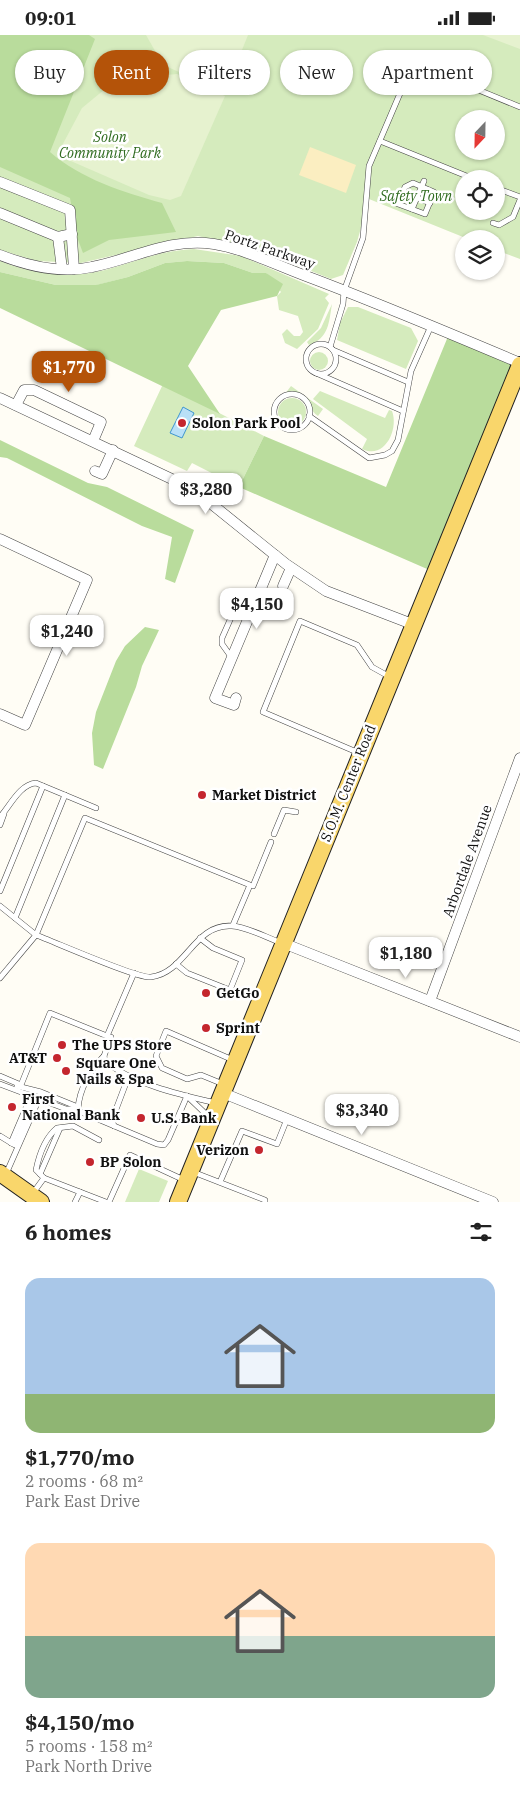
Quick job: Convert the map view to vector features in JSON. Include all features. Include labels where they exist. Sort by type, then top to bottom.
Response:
[{"type":"main road","name":"S.O.M. Center Road","points":[[178,1202],[520,364]]},
{"type":"main road","points":[[3,1175],[36,1199]]},
{"type":"street","points":[[0,182],[70,210],[74,269]]},
{"type":"street","points":[[0,213],[58,237],[72,234]]},
{"type":"street","points":[[58,237],[62,269]]},
{"type":"street","name":"Portz Parkway","points":[[0,255],[36,267],[74,269],[90,268],[174,245],[212,244],[243,252],[344,291],[520,364]]},
{"type":"street","points":[[16,405],[24,390],[34,389],[100,421],[93,441]]},
{"type":"street","points":[[0,398],[190,487],[291,568],[326,591],[412,625]]},
{"type":"street","points":[[95,471],[102,474],[113,450]]},
{"type":"street","points":[[0,539],[87,580],[25,725],[0,714]]},
{"type":"street","points":[[236,699],[234,705],[216,698],[275,555]]},
{"type":"street","points":[[283,586],[291,568]]},
{"type":"street","name":"Arbordale Avenue","points":[[430,1001],[520,759]]},
{"type":"street","points":[[283,943],[520,1037]]},
{"type":"street","points":[[222,1094],[493,1202]]},
{"type":"lane","points":[[316,373],[322,374],[333,367],[335,361],[330,348],[343,304],[344,291],[363,239],[369,166],[413,63],[520,107]]},
{"type":"lane","points":[[380,141],[455,171]]},
{"type":"lane","points":[[412,209],[424,181]]},
{"type":"lane","points":[[408,184],[434,192],[425,214],[398,204],[403,192],[408,184]]},
{"type":"lane","points":[[403,192],[430,203]]},
{"type":"lane","points":[[493,223],[499,225],[513,217],[520,199],[505,192]]},
{"type":"lane","points":[[309,416],[301,427],[290,430],[279,425],[274,414],[282,399],[291,394],[297,395],[306,401],[309,416],[369,458],[379,458],[392,451],[398,440],[408,382],[431,326]]},
{"type":"lane","points":[[403,411],[316,373],[307,366],[306,355],[313,346],[324,345],[408,382]]},
{"type":"lane","points":[[190,487],[195,480],[204,480],[234,497]]},
{"type":"lane","points":[[232,658],[222,644],[222,638],[238,602],[244,600],[256,601]]},
{"type":"lane","points":[[360,753],[263,712],[300,621],[357,645],[372,667],[391,678]]},
{"type":"lane","points":[[0,817],[24,787],[30,783],[43,786],[96,808]]},
{"type":"lane","points":[[0,891],[43,786]]},
{"type":"lane","points":[[15,918],[65,795]]},
{"type":"lane","points":[[274,834],[284,810],[296,812]]},
{"type":"lane","points":[[0,825],[5,811]]},
{"type":"lane","points":[[0,978],[36,935],[85,818],[250,885],[233,925]]},
{"type":"lane","points":[[253,886],[271,842]]},
{"type":"lane","points":[[0,906],[36,935],[134,973],[150,977],[170,971],[200,938],[218,927],[233,925],[283,943]]},
{"type":"lane","points":[[176,964],[187,973],[230,990],[242,960],[200,938]]},
{"type":"lane","points":[[0,1078],[21,1085],[50,1013],[107,1036],[134,973]]},
{"type":"lane","points":[[222,1094],[201,1075],[187,1079],[162,1068],[156,1056],[166,1031],[236,1061]]},
{"type":"lane","points":[[0,1084],[71,1111],[79,1108],[94,1066],[104,1056],[111,1037]]},
{"type":"lane","points":[[104,1056],[105,1061],[110,1065],[129,1075],[187,1096],[222,1094]]},
{"type":"lane","points":[[114,1126],[112,1120],[129,1075]]},
{"type":"lane","points":[[0,1078],[79,1108],[114,1126],[164,1145],[187,1096]]},
{"type":"lane","points":[[187,1096],[212,1120]]},
{"type":"lane","points":[[3,1175],[35,1097]]},
{"type":"lane","points":[[14,1145],[25,1134],[35,1097]]},
{"type":"lane","points":[[220,1182],[242,1131],[277,1144],[287,1119]]},
{"type":"lane","points":[[99,1140],[73,1126],[60,1127],[51,1133],[45,1142],[36,1170],[42,1176],[107,1202],[130,1155],[189,1176],[220,1182],[267,1201]]},
{"type":"lane","points":[[0,1136],[14,1145]]},
{"type":"lane","points":[[36,1199],[42,1176]]},
{"type":"lane","points":[[75,1202],[80,1192]]},
{"type":"green space","name":"Solon Community Park","points":[[0,35],[520,35],[520,259],[505,253],[505,230],[455,230],[455,234],[369,199],[357,242],[343,275],[331,279],[269,254],[198,236],[81,263],[37,261],[0,250]]},
{"type":"green space","points":[[0,35],[89,35],[95,39],[84,67],[84,50],[15,50],[15,95],[73,95],[50,152],[75,170],[89,177],[132,194],[162,203],[176,232],[109,240],[83,253],[77,237],[70,198],[0,167]]},
{"type":"green space","points":[[146,35],[248,35],[242,50],[179,50],[179,72],[169,68],[169,50],[154,50]]},
{"type":"green space","points":[[483,35],[520,35],[520,49]]},
{"type":"green space","points":[[169,75],[179,75],[179,95],[225,96],[181,196],[170,200],[149,195],[57,155],[82,108],[98,95],[169,95]]},
{"type":"green space","points":[[194,249],[241,256],[329,294],[325,298],[329,303],[318,329],[297,349],[285,343],[282,334],[287,329],[294,336],[300,336],[303,332],[298,316],[279,310],[277,296],[281,292],[266,273],[253,273],[224,263],[187,261],[165,263],[128,277],[97,285],[56,285],[0,272],[0,261],[25,269],[52,274],[92,273],[159,254]]},
{"type":"green space","points":[[187,261],[224,263],[253,273],[266,273],[283,284],[277,296],[221,310],[188,366],[220,414],[0,308],[0,272],[56,285],[96,285],[128,277],[165,263]]},
{"type":"green space","points":[[332,304],[327,329],[321,338],[309,345],[307,342],[321,328]]},
{"type":"green space","points":[[348,307],[358,307],[411,328],[418,341],[406,369],[337,340],[340,323]]},
{"type":"green space","points":[[449,334],[520,363],[434,572],[239,487],[264,436],[386,487]]},
{"type":"green space","points":[[319,352],[325,355],[328,361],[325,367],[319,370],[313,367],[310,361],[313,355]]},
{"type":"green space","points":[[163,384],[264,436],[239,487],[192,463],[187,471],[134,446]]},
{"type":"green space","points":[[291,386],[323,409],[318,416],[302,397],[285,394]]},
{"type":"green space","points":[[320,391],[385,418],[389,410],[392,411],[394,418],[392,434],[388,441],[377,450],[362,449],[367,439],[313,399]]},
{"type":"green space","points":[[292,398],[302,402],[306,412],[302,422],[292,426],[282,422],[278,412],[282,402]]},
{"type":"green space","points":[[0,440],[88,483],[107,487],[194,530],[175,583],[165,579],[172,537],[142,526],[7,458],[0,457]]},
{"type":"green space","points":[[145,627],[159,630],[142,666],[136,687],[103,769],[94,765],[92,733],[96,712],[116,661],[125,646]]},
{"type":"green space","points":[[139,1169],[168,1181],[159,1202],[125,1202]]},
{"type":"sand","points":[[310,147],[356,165],[346,193],[299,175]]},
{"type":"water","name":"Solon Park Pool","points":[[183,407],[194,413],[182,438],[170,433]]},
{"type":"place","name":"Solon Park Pool","points":[[182,423]]},
{"type":"place","name":"Market District","points":[[202,795]]},
{"type":"place","name":"GetGo","points":[[206,993]]},
{"type":"place","name":"Sprint","points":[[206,1028]]},
{"type":"place","name":"The UPS Store","points":[[62,1045]]},
{"type":"place","name":"AT&T","points":[[57,1058]]},
{"type":"place","name":"Square One Nails & Spa","points":[[66,1071]]},
{"type":"place","name":"First National Bank","points":[[12,1107]]},
{"type":"place","name":"U.S. Bank","points":[[141,1118]]},
{"type":"place","name":"Verizon","points":[[259,1150]]},
{"type":"place","name":"BP Solon","points":[[90,1162]]},
{"type":"park label","name":"Safety Town","points":[[416,196]]}]
